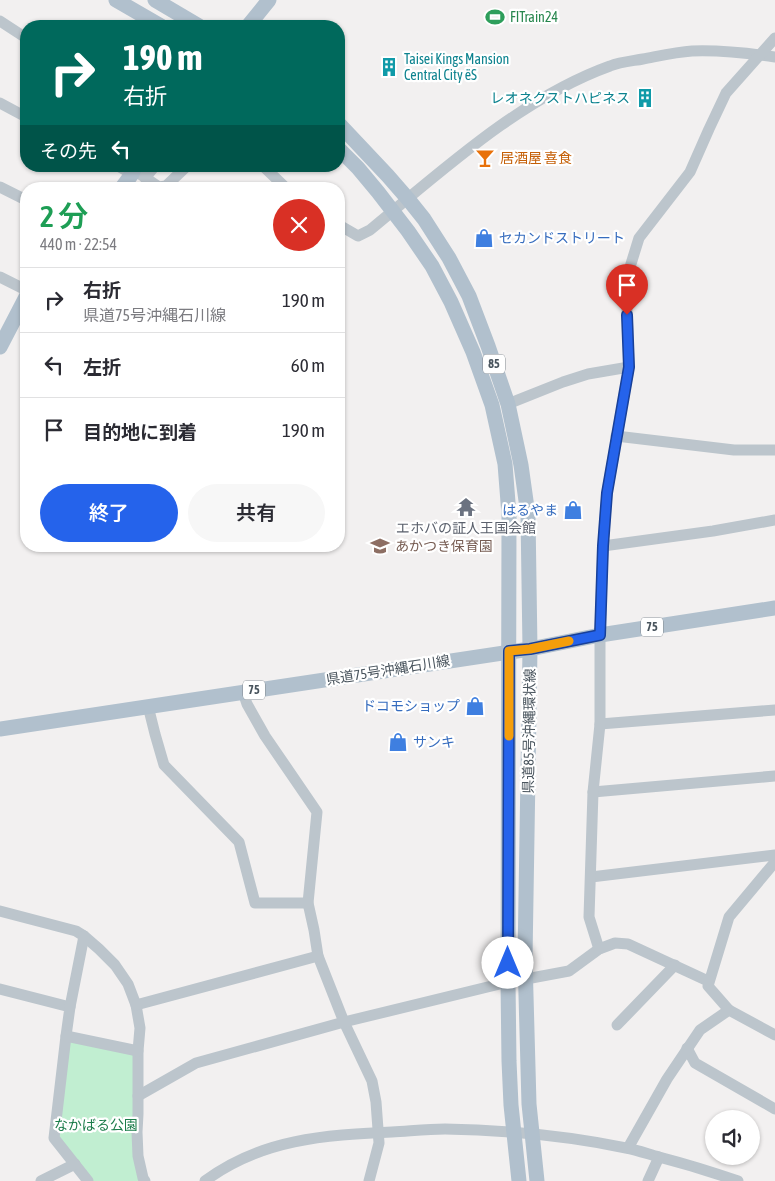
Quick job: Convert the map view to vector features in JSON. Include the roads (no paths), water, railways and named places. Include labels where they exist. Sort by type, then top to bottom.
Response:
[{"type":"main road","points":[[116,0],[151,20]]},
{"type":"main road","points":[[155,0],[189,20]]},
{"type":"main road","points":[[253,20],[269,0]]},
{"type":"main road","name":"県道85号沖縄環状線","points":[[345,130],[388,176],[424,219],[449,258],[469,296],[508,404],[521,465],[528,515],[530,649],[526,979],[529,1104],[537,1181]]},
{"type":"main road","name":"県道85号沖縄環状線","points":[[345,155],[358,168],[408,231],[432,266],[451,302],[473,352],[492,405],[505,464],[509,515],[509,1061],[513,1132],[519,1181]]},
{"type":"main road","points":[[128,182],[137,172]]},
{"type":"main road","points":[[0,348],[20,309]]},
{"type":"main road","name":"県道75号沖縄石川線","points":[[0,728],[530,649],[600,635],[775,608]]},
{"type":"street","points":[[0,21],[20,34]]},
{"type":"street","points":[[599,949],[589,917],[593,792],[600,724],[600,635],[607,493],[629,367],[626,280],[638,238],[690,172],[726,93],[775,38]]},
{"type":"street","points":[[345,228],[358,236],[370,230],[441,171],[507,122],[562,87],[612,66],[691,51],[717,51],[775,57]]},
{"type":"street","points":[[0,103],[20,114]]},
{"type":"street","points":[[137,172],[152,182]]},
{"type":"street","points":[[170,182],[181,172]]},
{"type":"street","points":[[269,172],[280,182]]},
{"type":"street","points":[[0,187],[20,197]]},
{"type":"street","points":[[0,277],[20,287]]},
{"type":"street","points":[[508,404],[588,374],[629,367]]},
{"type":"street","points":[[616,436],[734,450],[775,450]]},
{"type":"street","points":[[603,546],[713,531],[775,520]]},
{"type":"street","points":[[243,692],[247,704],[265,736],[317,812],[308,903],[318,956],[344,1022],[372,1081],[376,1102],[379,1144],[369,1181]]},
{"type":"street","points":[[148,706],[164,765],[239,842],[255,903],[308,903]]},
{"type":"street","points":[[600,724],[775,710]]},
{"type":"street","points":[[593,792],[775,776]]},
{"type":"street","points":[[591,877],[775,855]]},
{"type":"street","points":[[775,862],[729,916],[708,981],[708,986],[729,1010],[775,1035]]},
{"type":"street","points":[[0,911],[76,930],[100,949],[115,965],[128,984],[136,1005],[140,1028],[137,1132],[138,1156],[145,1181]]},
{"type":"street","points":[[84,936],[70,1007],[54,1138],[88,1181]]},
{"type":"street","points":[[526,979],[569,971],[599,949],[615,943],[628,944],[708,981]]},
{"type":"street","points":[[136,1005],[318,956]]},
{"type":"street","points":[[617,1024],[675,965]]},
{"type":"street","points":[[138,1096],[196,1063],[344,1022],[508,982]]},
{"type":"street","points":[[1,992],[70,1007]]},
{"type":"street","points":[[628,1148],[667,1079],[700,1030],[729,1010]]},
{"type":"street","points":[[66,1036],[138,1051]]},
{"type":"street","points":[[687,1048],[695,1063],[775,1109]]},
{"type":"street","points":[[205,1181],[227,1166],[249,1156],[297,1140],[320,1136],[444,1129],[513,1132],[628,1148],[702,1168],[738,1181]]},
{"type":"street","points":[[648,1181],[659,1157]]},
{"type":"street","points":[[41,1181],[75,1164]]},
{"type":"place","name":"FITrain24","points":[[495,17]]},
{"type":"place","name":"Taisei Kings Mansion Central City ëS","points":[[389,67]]},
{"type":"place","name":"レオネクストハピネス","points":[[645,98]]},
{"type":"place","name":"居酒屋 喜食","points":[[485,158]]},
{"type":"place","name":"セカンドストリート","points":[[484,238]]},
{"type":"place","name":"エホバの証人王国会館","points":[[466,507]]},
{"type":"place","name":"はるやま","points":[[573,510]]},
{"type":"place","name":"あかつき保育園","points":[[380,546]]},
{"type":"place","name":"ドコモショップ","points":[[475,706]]},
{"type":"place","name":"サンキ","points":[[398,742]]},
{"type":"park label","name":"なかばる公園","points":[[96,1125]]}]
